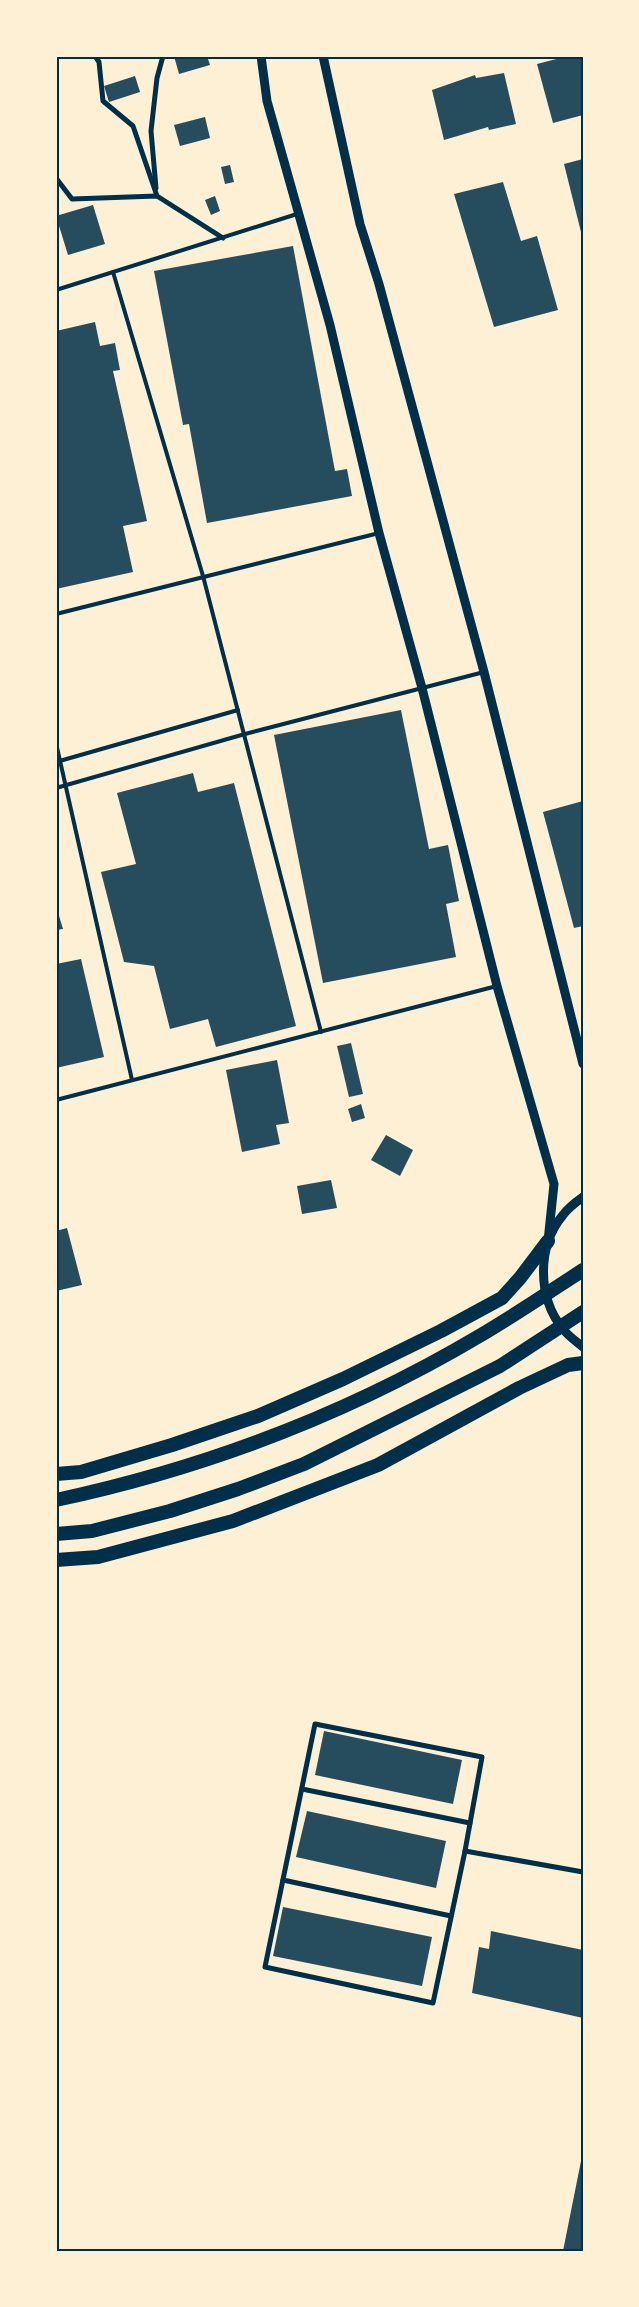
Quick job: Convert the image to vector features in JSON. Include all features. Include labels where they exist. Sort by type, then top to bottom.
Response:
[{"type":"highway","points":[[56,1474],[80,1472],[181,1442],[258,1416],[343,1379],[441,1331],[502,1298],[548,1241]]},
{"type":"highway","points":[[56,1500],[147,1478],[264,1440],[373,1393],[480,1336],[583,1270]]},
{"type":"highway","points":[[56,1534],[92,1531],[170,1511],[238,1489],[304,1464],[500,1366],[583,1312]]},
{"type":"highway","points":[[56,1560],[98,1558],[233,1521],[378,1466],[519,1388],[568,1364],[583,1363]]},
{"type":"street","points":[[95,56],[99,62],[103,101],[133,126],[157,196]]},
{"type":"street","points":[[157,196],[151,132],[157,78],[163,56]]},
{"type":"street","points":[[261,56],[267,101],[330,325],[378,534],[422,688],[498,986],[554,1184],[548,1241],[542,1272],[547,1302],[562,1329],[583,1347]]},
{"type":"street","points":[[323,56],[360,224],[379,284],[484,672],[583,1064]]},
{"type":"street","points":[[56,178],[72,199],[157,196],[222,238]]},
{"type":"street","points":[[548,1241],[562,1214],[583,1197]]},
{"type":"street","points":[[315,1724],[482,1757],[465,1851],[433,2003],[265,1967],[302,1789],[315,1724]]},
{"type":"street","points":[[302,1789],[470,1823]]},
{"type":"street","points":[[465,1851],[583,1872]]},
{"type":"street","points":[[283,1880],[452,1916]]},
{"type":"lane","points":[[56,290],[299,214]]},
{"type":"lane","points":[[113,272],[204,576],[321,1032]]},
{"type":"lane","points":[[56,614],[378,534]]},
{"type":"lane","points":[[56,788],[244,734],[484,672]]},
{"type":"lane","points":[[58,761],[238,710]]},
{"type":"lane","points":[[56,743],[58,761],[132,1080]]},
{"type":"lane","points":[[56,1100],[498,986]]},
{"type":"building","points":[[174,56],[207,56],[210,65],[179,74]]},
{"type":"building","points":[[568,56],[583,56],[583,115],[553,123],[537,64]]},
{"type":"building","points":[[504,73],[516,124],[489,130],[488,127],[444,140],[432,90],[475,75],[476,78]]},
{"type":"building","points":[[135,76],[140,92],[109,102],[104,86]]},
{"type":"building","points":[[205,117],[210,138],[180,146],[174,125]]},
{"type":"building","points":[[583,159],[583,236],[582,236],[564,164]]},
{"type":"building","points":[[230,165],[234,182],[225,184],[221,167]]},
{"type":"building","points":[[503,182],[521,241],[537,236],[558,310],[494,327],[454,194]]},
{"type":"building","points":[[215,196],[220,211],[211,215],[205,200]]},
{"type":"building","points":[[93,205],[105,244],[68,255],[56,216]]},
{"type":"building","points":[[293,246],[335,471],[347,469],[352,496],[207,523],[189,424],[183,425],[154,271]]},
{"type":"building","points":[[95,322],[100,346],[115,343],[120,370],[113,371],[147,521],[123,526],[133,572],[56,589],[56,331]]},
{"type":"building","points":[[401,710],[429,849],[448,845],[459,901],[446,904],[456,957],[323,983],[274,735]]},
{"type":"building","points":[[193,773],[198,792],[234,783],[296,1026],[216,1047],[208,1019],[170,1029],[154,966],[124,962],[101,872],[136,864],[117,793]]},
{"type":"building","points":[[583,801],[583,926],[574,928],[543,812]]},
{"type":"building","points":[[56,906],[63,929],[56,930]]},
{"type":"building","points":[[81,959],[104,1057],[56,1068],[56,964]]},
{"type":"building","points":[[351,1043],[363,1094],[349,1097],[337,1046]]},
{"type":"building","points":[[277,1060],[289,1123],[276,1125],[280,1144],[242,1152],[226,1070]]},
{"type":"building","points":[[361,1104],[365,1118],[352,1122],[348,1109]]},
{"type":"building","points":[[386,1135],[413,1150],[400,1176],[371,1160]]},
{"type":"building","points":[[331,1180],[337,1208],[302,1214],[297,1186]]},
{"type":"building","points":[[67,1228],[82,1285],[56,1291],[56,1231]]},
{"type":"building","points":[[324,1731],[462,1760],[453,1804],[315,1775]]},
{"type":"building","points":[[307,1811],[446,1841],[436,1888],[296,1857]]},
{"type":"building","points":[[283,1907],[432,1937],[422,1986],[273,1956]]},
{"type":"building","points":[[491,1931],[583,1950],[583,2018],[472,1993],[479,1947],[489,1949]]},
{"type":"building","points":[[582,2156],[583,2251],[563,2251]]}]
